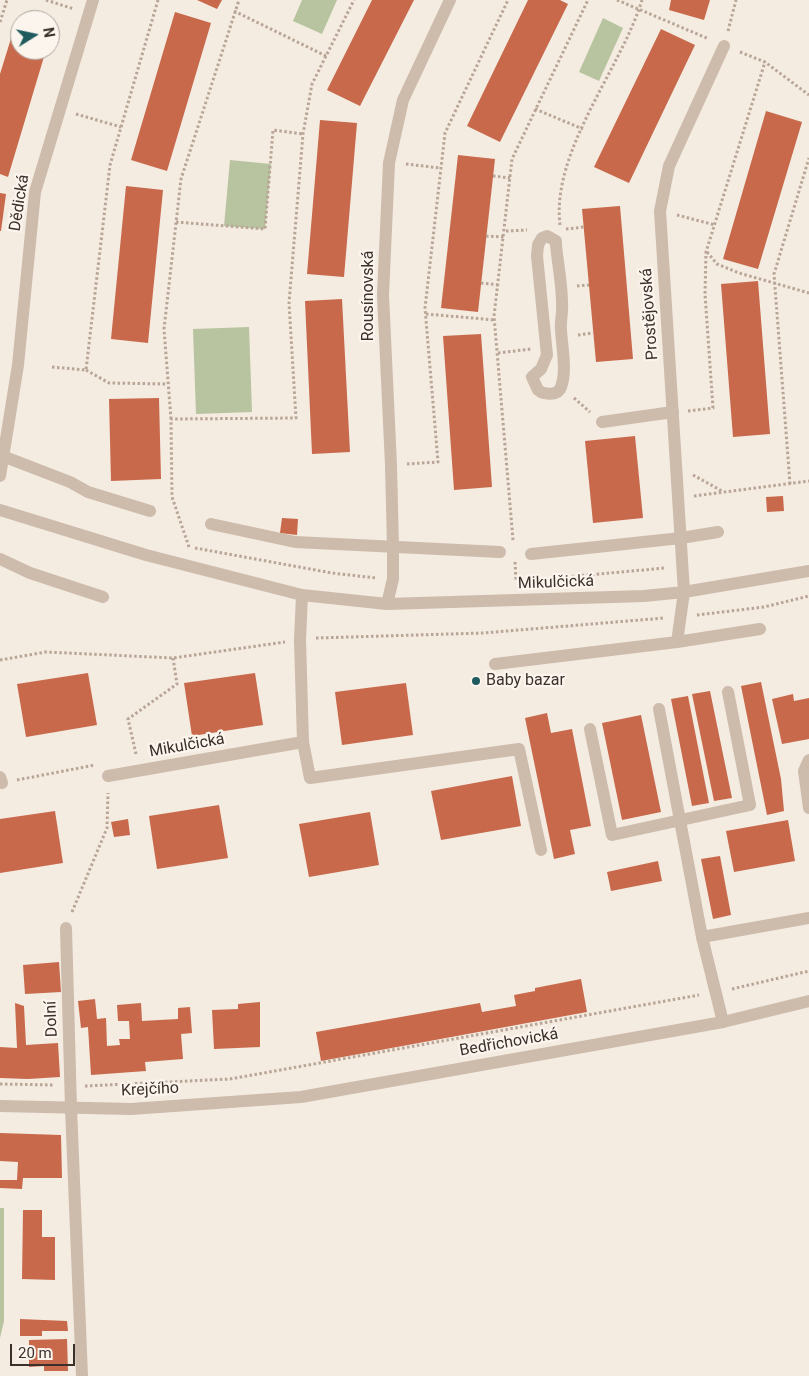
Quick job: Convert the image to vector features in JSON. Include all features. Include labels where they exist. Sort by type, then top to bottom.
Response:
[{"type":"street","name":"Dědická","points":[[0,476],[18,365],[35,192],[93,0]]},
{"type":"street","name":"Rousínovská","points":[[387,604],[392,579],[393,548],[383,295],[389,163],[403,100],[450,0]]},
{"type":"street","name":"Prostějovská","points":[[677,642],[684,592],[681,538],[676,498],[673,412],[660,211],[669,166],[724,46]]},
{"type":"street","points":[[547,236],[556,241],[559,271],[562,304],[562,353],[565,374],[562,378],[561,388],[556,393],[542,393],[534,385],[532,377],[541,369],[547,355],[539,273],[538,245],[542,238],[547,236]]},
{"type":"street","points":[[539,273],[559,271]]},
{"type":"street","points":[[542,307],[562,304]]},
{"type":"street","points":[[547,355],[562,353]]},
{"type":"street","points":[[541,369],[551,376],[562,378]]},
{"type":"street","points":[[602,422],[673,412]]},
{"type":"street","points":[[2,456],[70,482],[88,492],[150,511]]},
{"type":"street","name":"Mikulčická","points":[[0,510],[146,555],[302,595],[387,604],[537,600],[684,592],[809,571]]},
{"type":"street","points":[[211,524],[295,542],[500,552]]},
{"type":"street","points":[[531,554],[681,538],[718,532]]},
{"type":"street","points":[[0,559],[30,573],[103,598]]},
{"type":"street","points":[[302,595],[300,640],[303,742],[310,778],[518,749],[540,850]]},
{"type":"street","points":[[495,664],[677,642],[760,629]]},
{"type":"street","points":[[590,729],[612,835],[750,805],[728,692]]},
{"type":"street","points":[[659,709],[702,936],[724,1022]]},
{"type":"street","name":"Mikulčická","points":[[108,776],[303,742]]},
{"type":"street","points":[[809,760],[804,771],[809,808]]},
{"type":"street","points":[[702,936],[809,918]]},
{"type":"street","name":"Dolní","points":[[66,928],[70,1084],[82,1376]]},
{"type":"street","name":"Bedřichovická","points":[[301,1097],[724,1022],[809,1001]]},
{"type":"street","name":"Krejčího","points":[[0,1106],[131,1109],[301,1097]]},
{"type":"path","points":[[0,22],[7,0]]},
{"type":"path","points":[[46,0],[74,9]]},
{"type":"path","points":[[86,370],[110,166],[158,0]]},
{"type":"path","points":[[239,0],[181,179],[164,328],[171,420],[172,497],[189,547],[332,573],[364,578],[392,579]]},
{"type":"path","points":[[171,420],[296,418],[289,303],[303,134],[312,84],[354,0]]},
{"type":"path","points":[[391,465],[438,462],[426,314],[445,133],[508,0]]},
{"type":"path","points":[[618,0],[765,62],[809,95]]},
{"type":"path","points":[[584,228],[560,229],[558,210],[572,154],[582,129],[640,9],[642,0]]},
{"type":"path","points":[[724,46],[736,0]]},
{"type":"path","points":[[234,11],[326,56]]},
{"type":"path","points":[[673,412],[713,408],[705,294],[706,252],[765,62]]},
{"type":"path","points":[[535,108],[582,129]]},
{"type":"path","points":[[59,109],[121,127]]},
{"type":"path","points":[[176,222],[265,229],[273,130],[303,134]]},
{"type":"path","points":[[790,484],[774,274],[809,158]]},
{"type":"path","points":[[389,163],[440,168]]},
{"type":"path","points":[[493,176],[510,178]]},
{"type":"path","points":[[660,211],[715,226]]},
{"type":"path","points":[[486,236],[505,237]]},
{"type":"path","points":[[706,252],[717,264],[738,273],[809,293]]},
{"type":"path","points":[[481,283],[499,285]]},
{"type":"path","points":[[426,314],[495,320]]},
{"type":"path","points":[[562,338],[593,333]]},
{"type":"path","points":[[498,353],[528,351],[545,341]]},
{"type":"path","points":[[52,367],[86,370],[109,383],[167,384]]},
{"type":"path","points":[[675,464],[723,492]]},
{"type":"path","points":[[676,498],[809,482]]},
{"type":"path","points":[[510,506],[512,530]]},
{"type":"path","points":[[507,582],[663,569],[672,564],[682,564]]},
{"type":"path","points":[[0,660],[46,652],[173,658],[327,636],[483,633],[680,617],[764,607],[809,596]]},
{"type":"path","points":[[136,758],[128,719],[177,684],[173,658]]},
{"type":"path","points":[[1,780],[105,762],[108,776],[107,828],[66,928]]},
{"type":"path","points":[[0,1084],[26,1086],[70,1084],[85,1086],[230,1080],[716,992],[809,972]]},
{"type":"green space","points":[[302,0],[337,0],[322,34],[293,21]]},
{"type":"green space","points":[[603,18],[623,28],[599,81],[579,72]]},
{"type":"green space","points":[[230,160],[271,164],[265,229],[224,226]]},
{"type":"green space","points":[[249,327],[252,412],[196,414],[193,329]]},
{"type":"green space","points":[[0,1208],[4,1208],[4,1321],[0,1338]]},
{"type":"building","points":[[197,0],[222,0],[217,9]]},
{"type":"building","points":[[372,0],[414,0],[360,106],[327,90]]},
{"type":"building","points":[[528,0],[560,0],[568,4],[500,142],[467,126]]},
{"type":"building","points":[[671,0],[710,0],[704,20],[669,10]]},
{"type":"building","points":[[175,12],[211,23],[167,171],[131,160]]},
{"type":"building","points":[[661,29],[695,45],[629,183],[594,167]]},
{"type":"building","points":[[10,42],[10,60],[43,60],[8,177],[0,174],[0,74]]},
{"type":"building","points":[[766,111],[802,122],[758,269],[723,259]]},
{"type":"building","points":[[320,120],[357,123],[344,277],[307,274]]},
{"type":"building","points":[[458,155],[495,159],[478,312],[441,308]]},
{"type":"building","points":[[126,186],[163,190],[148,343],[111,339]]},
{"type":"building","points":[[0,193],[6,194],[1,231],[0,231]]},
{"type":"building","points":[[620,206],[633,359],[596,362],[582,209]]},
{"type":"building","points":[[758,281],[770,434],[733,437],[721,284]]},
{"type":"building","points":[[342,299],[350,452],[312,454],[305,301]]},
{"type":"building","points":[[481,334],[492,487],[454,490],[443,336]]},
{"type":"building","points":[[159,398],[161,479],[111,481],[109,399]]},
{"type":"building","points":[[635,436],[643,518],[593,523],[585,441]]},
{"type":"building","points":[[783,496],[784,511],[767,512],[766,497]]},
{"type":"building","points":[[282,518],[298,519],[297,535],[280,533]]},
{"type":"building","points":[[88,673],[97,725],[26,737],[17,684]]},
{"type":"building","points":[[255,673],[263,725],[192,736],[184,683]]},
{"type":"building","points":[[761,682],[781,779],[784,811],[767,815],[741,686]]},
{"type":"building","points":[[406,683],[413,735],[342,745],[335,692]]},
{"type":"building","points":[[710,691],[732,798],[714,801],[692,694]]},
{"type":"building","points":[[793,694],[794,701],[809,698],[809,739],[782,744],[772,699]]},
{"type":"building","points":[[688,696],[709,803],[692,806],[671,699]]},
{"type":"building","points":[[547,713],[551,733],[572,729],[591,826],[570,830],[575,854],[554,859],[525,718]]},
{"type":"building","points":[[641,715],[661,812],[622,820],[602,723]]},
{"type":"building","points":[[512,776],[521,826],[441,840],[431,791]]},
{"type":"building","points":[[219,805],[228,858],[157,869],[149,816]]},
{"type":"building","points":[[55,811],[63,863],[0,873],[0,819]]},
{"type":"building","points":[[370,812],[379,865],[309,877],[299,824]]},
{"type":"building","points":[[128,819],[130,835],[114,837],[111,822]]},
{"type":"building","points":[[788,820],[795,861],[734,872],[726,831]]},
{"type":"building","points":[[720,856],[731,915],[713,919],[701,859]]},
{"type":"building","points":[[658,861],[662,881],[611,891],[607,872]]},
{"type":"building","points":[[59,962],[61,992],[25,994],[23,965]]},
{"type":"building","points":[[581,979],[587,1012],[321,1061],[316,1032],[480,1003],[482,1012],[516,1006],[514,995],[535,991],[535,988]]},
{"type":"building","points":[[95,999],[97,1019],[106,1018],[107,1046],[120,1045],[119,1039],[130,1039],[129,1021],[118,1021],[117,1005],[141,1003],[142,1021],[178,1019],[178,1008],[190,1007],[192,1033],[181,1034],[183,1059],[145,1062],[146,1071],[91,1075],[88,1027],[81,1028],[78,1001]]},
{"type":"building","points":[[260,1002],[260,1047],[214,1049],[212,1010],[238,1009],[238,1004]]},
{"type":"building","points":[[15,1003],[24,1006],[26,1045],[58,1043],[60,1077],[0,1078],[0,1047],[17,1048]]},
{"type":"building","points":[[0,1133],[61,1135],[62,1178],[23,1178],[22,1189],[0,1188],[0,1180],[17,1180],[18,1162],[0,1161]]},
{"type":"building","points":[[23,1210],[42,1210],[42,1237],[55,1237],[55,1280],[22,1279]]},
{"type":"building","points":[[20,1319],[67,1321],[68,1331],[42,1331],[42,1336],[20,1336]]},
{"type":"building","points":[[67,1339],[68,1371],[44,1371],[44,1366],[29,1367],[29,1340]]},
{"type":"place","name":"Baby bazar","points":[[476,681]]}]
